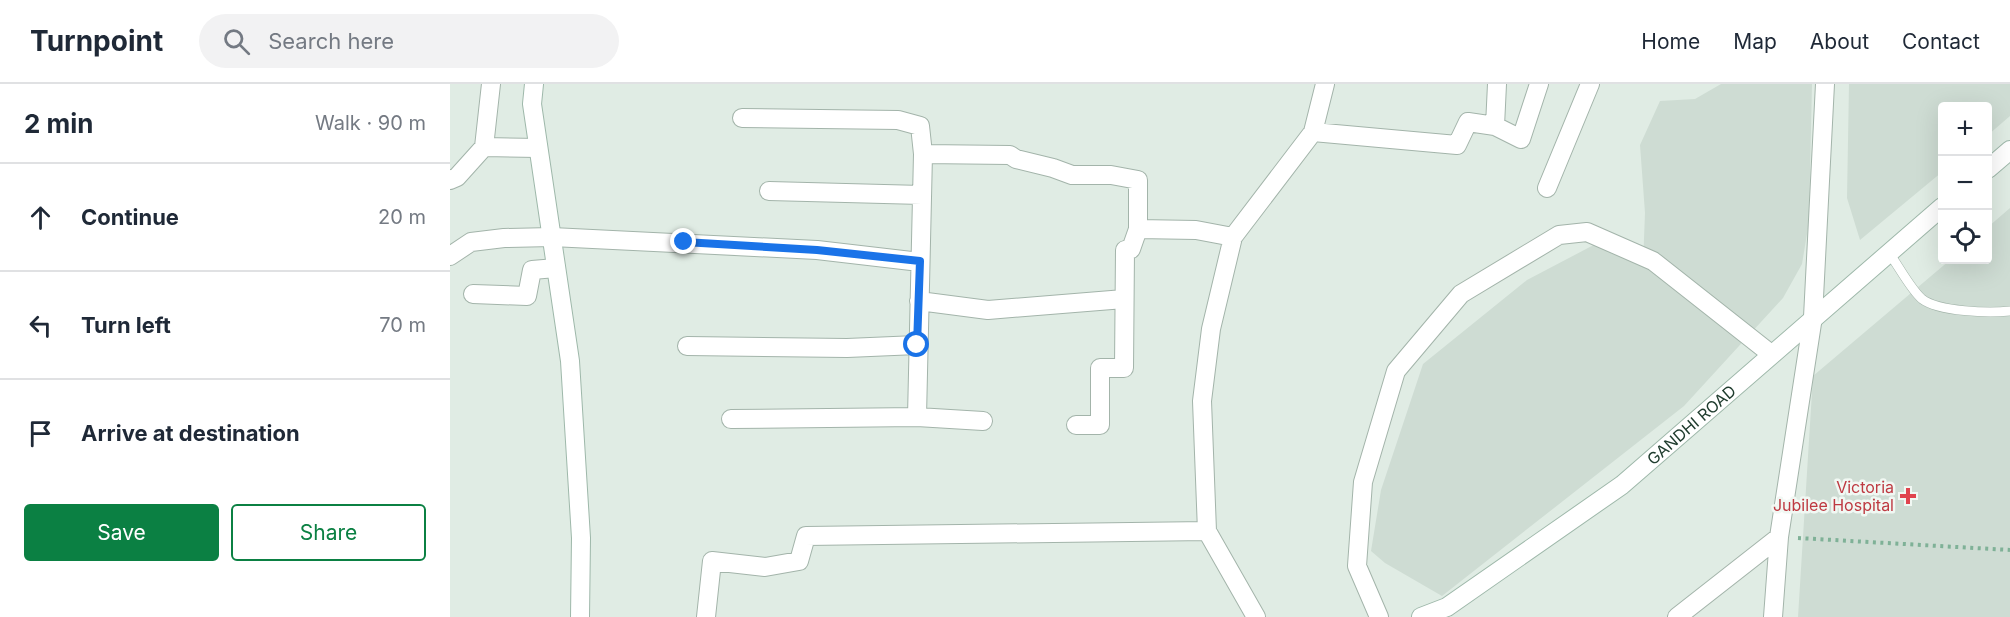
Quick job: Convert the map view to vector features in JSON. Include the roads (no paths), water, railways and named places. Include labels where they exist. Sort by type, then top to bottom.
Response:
[{"type":"street","points":[[450,180],[457,177],[484,147],[491,84]]},
{"type":"street","points":[[534,84],[531,104],[570,361],[581,538],[580,617]]},
{"type":"street","points":[[1256,617],[1208,531],[1202,401],[1210,329],[1233,237],[1313,132],[1325,84]]},
{"type":"street","points":[[1495,126],[1497,84]]},
{"type":"street","points":[[1313,132],[1457,145],[1468,122],[1495,126],[1521,139],[1539,84]]},
{"type":"street","points":[[1547,188],[1590,84]]},
{"type":"street","points":[[1773,617],[1779,537],[1813,317],[1825,84]]},
{"type":"street","points":[[742,118],[898,120],[920,126],[923,154],[917,417]]},
{"type":"street","points":[[484,147],[538,147]]},
{"type":"street","points":[[1992,166],[2010,150]]},
{"type":"street","points":[[923,154],[1010,155],[1016,159],[1053,168],[1072,176],[1111,175],[1138,180],[1138,230],[1131,249],[1125,250],[1124,368],[1100,368],[1100,425],[1076,425]]},
{"type":"street","points":[[769,192],[922,195]]},
{"type":"street","name":"GANDHI ROAD","points":[[1421,617],[1447,607],[1622,485],[1938,210]]},
{"type":"street","points":[[1138,230],[1196,230],[1233,237]]},
{"type":"street","points":[[1379,617],[1357,566],[1363,482],[1396,371],[1461,294],[1559,236],[1587,232],[1653,261],[1771,354]]},
{"type":"street","points":[[450,256],[471,242],[552,237],[795,249],[920,261]]},
{"type":"street","points":[[472,294],[527,296],[531,270],[556,268]]},
{"type":"street","points":[[920,301],[988,310],[1124,299]]},
{"type":"street","points":[[687,346],[847,348],[917,345]]},
{"type":"street","points":[[731,419],[917,417],[983,421]]},
{"type":"street","points":[[706,617],[712,561],[765,567],[800,561],[806,536],[1208,531]]},
{"type":"street","points":[[1677,617],[1779,537]]},
{"type":"lane","points":[[1888,253],[1922,299],[1947,307],[1990,313],[2010,312]]},
{"type":"place","name":"Victoria Jubilee Hospital","points":[[1908,496]]}]
